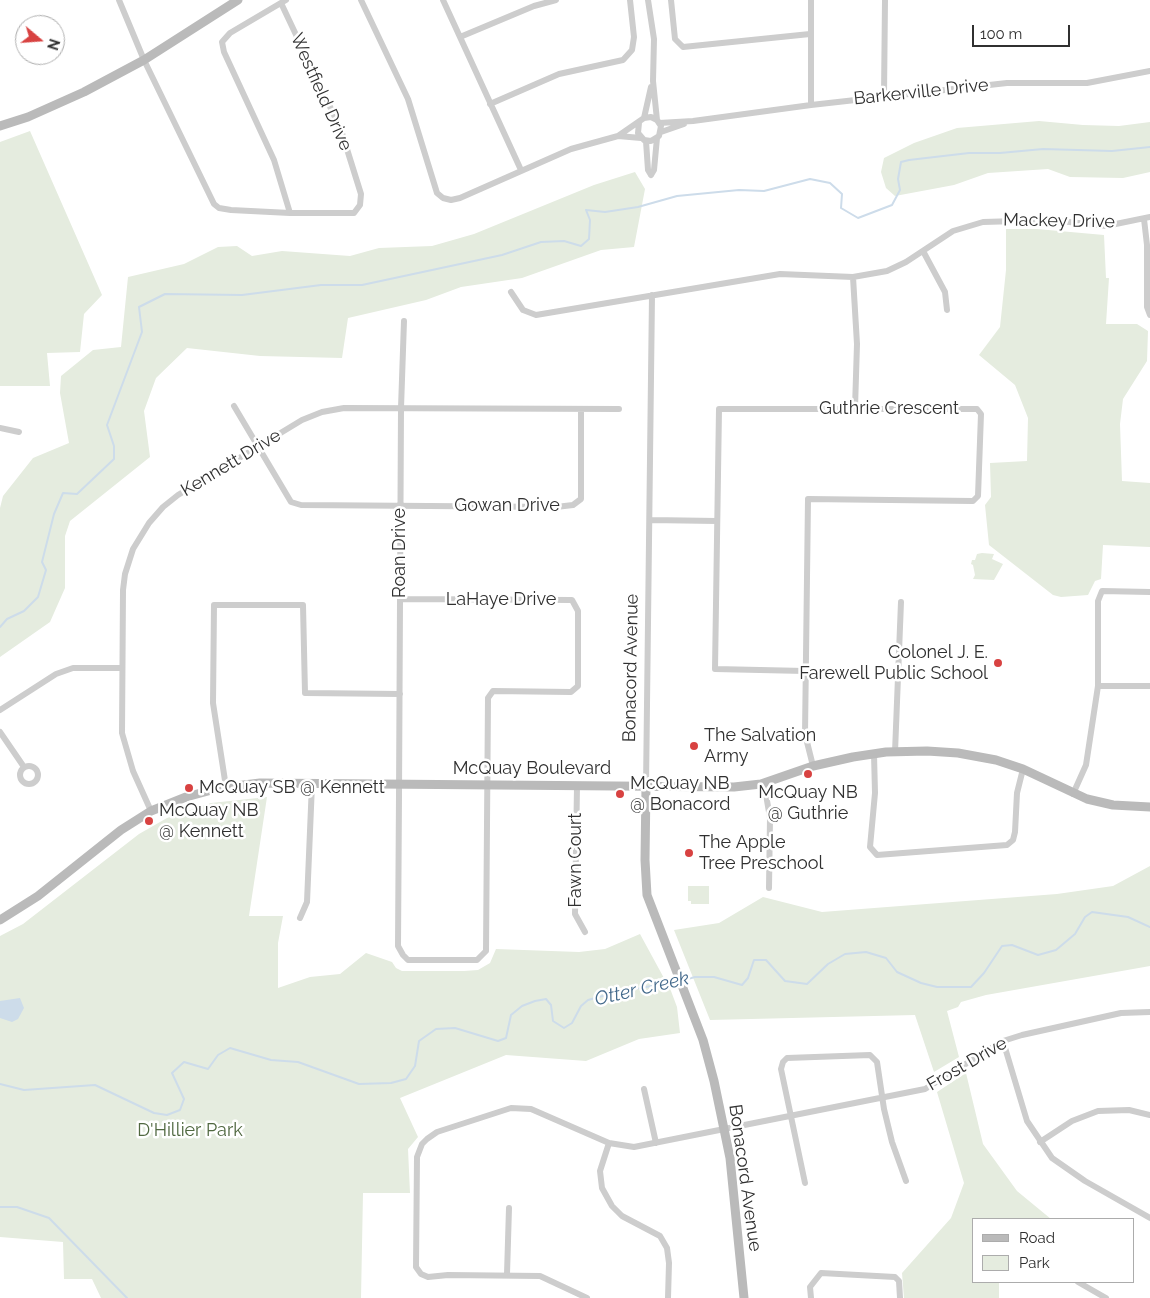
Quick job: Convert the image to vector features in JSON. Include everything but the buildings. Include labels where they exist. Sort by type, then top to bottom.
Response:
[{"type":"street","name":"Westfield Drive","points":[[119,0],[144,60],[214,204],[219,208],[231,210],[290,213],[354,213],[360,206],[361,194],[341,130],[284,2]]},
{"type":"street","points":[[0,126],[28,117],[84,92],[144,60],[238,0]]},
{"type":"street","points":[[361,0],[408,99],[438,193],[451,200],[460,198],[571,149],[618,136],[641,121],[651,117],[658,121]]},
{"type":"street","points":[[443,0],[521,170]]},
{"type":"street","points":[[460,37],[534,6],[556,0]]},
{"type":"street","points":[[490,104],[559,74],[623,60],[632,50],[633,44],[630,0]]},
{"type":"street","points":[[648,0],[654,39],[653,81],[659,135],[654,170],[651,175],[648,170],[644,140],[638,133],[653,81]]},
{"type":"street","points":[[671,0],[675,39],[683,48],[810,34]]},
{"type":"street","points":[[810,105],[811,0]]},
{"type":"street","points":[[884,96],[885,0]]},
{"type":"street","points":[[284,2],[230,33],[222,42],[224,52],[274,160],[290,213]]},
{"type":"street","name":"Barkerville Drive","points":[[658,121],[693,121],[884,96],[1007,83],[1087,83],[1150,71]]},
{"type":"street","name":"Barkerville Drive","points":[[659,135],[693,121]]},
{"type":"street","points":[[618,136],[644,140],[659,135]]},
{"type":"street","name":"Mackey Drive","points":[[510,292],[523,310],[536,314],[780,274],[853,277],[887,271],[923,251],[953,231],[983,222],[1051,220],[1106,226],[1147,218],[1148,307],[1150,315]]},
{"type":"street","points":[[923,251],[945,292],[947,310]]},
{"type":"street","points":[[853,277],[857,344],[855,408]]},
{"type":"street","name":"Bonacord Avenue","points":[[652,295],[645,868],[647,895],[703,1040],[725,1131],[738,1231],[744,1298]]},
{"type":"street","name":"Roan Drive","points":[[404,321],[400,505],[398,946],[408,960],[477,960],[486,951],[487,785]]},
{"type":"street","points":[[234,406],[291,502],[302,505],[400,505]]},
{"type":"street","name":"Kennett Drive","points":[[151,811],[133,772],[122,733],[124,574],[140,535],[163,507],[178,495],[302,420],[322,412],[344,408],[620,409]]},
{"type":"street","name":"Guthrie Crescent","points":[[805,670],[714,669],[719,409],[977,409],[981,414],[978,496],[973,501],[808,499],[805,734],[813,766]]},
{"type":"street","name":"Gowan Drive","points":[[400,505],[556,507],[573,505],[581,500],[582,410]]},
{"type":"street","points":[[0,428],[18,432]]},
{"type":"street","points":[[650,520],[717,521]]},
{"type":"street","points":[[1073,794],[1086,765],[1098,686],[1098,601],[1102,591],[1150,592]]},
{"type":"street","name":"LaHaye Drive","points":[[400,599],[572,600],[578,611],[578,686],[571,692],[492,691],[488,698],[487,785]]},
{"type":"street","points":[[895,752],[901,602]]},
{"type":"street","points":[[226,787],[213,703],[214,605],[303,605],[304,693],[400,694]]},
{"type":"street","points":[[0,710],[56,674],[73,668],[122,668]]},
{"type":"street","points":[[1098,686],[1150,686]]},
{"type":"street","points":[[0,732],[24,767]]},
{"type":"street","name":"McQuay Boulevard","points":[[0,920],[38,896],[121,830],[151,811],[186,797],[226,787],[260,783],[734,787],[764,783],[813,766],[874,754],[895,752],[958,754],[996,760],[1023,769],[1073,794],[1113,805],[1150,807]]},
{"type":"street","points":[[874,754],[875,793],[870,848],[877,855],[1007,845],[1013,840],[1015,832],[1017,793],[1023,769]]},
{"type":"street","points":[[764,783],[770,818],[769,888]]},
{"type":"street","points":[[300,918],[307,902],[312,784]]},
{"type":"street","name":"Fawn Court","points":[[577,786],[575,914],[586,932]]},
{"type":"street","name":"Frost Drive","points":[[507,1274],[428,1277],[421,1274],[416,1267],[417,1157],[422,1144],[437,1132],[511,1108],[531,1109],[609,1142],[634,1147],[725,1131],[926,1089],[1003,1041],[1121,1013],[1150,1012]]},
{"type":"street","points":[[1003,1041],[1026,1121],[1052,1158],[1067,1170],[1150,1218]]},
{"type":"street","points":[[805,1182],[781,1069],[783,1062],[787,1058],[870,1055],[877,1062],[882,1099],[892,1142],[906,1181]]},
{"type":"street","points":[[644,1089],[656,1143]]},
{"type":"street","points":[[1040,1142],[1072,1121],[1098,1111],[1129,1110],[1150,1115]]},
{"type":"street","points":[[609,1142],[600,1171],[602,1188],[612,1206],[622,1216],[660,1236],[666,1248],[669,1263],[668,1298]]},
{"type":"street","points":[[509,1208],[507,1274],[540,1276],[587,1298]]},
{"type":"street","points":[[811,1298],[810,1287],[822,1273],[895,1276],[899,1281],[900,1298]]},
{"type":"street","points":[[1080,1283],[1106,1298]]},
{"type":"green space","points":[[1039,121],[1119,126],[1150,122],[1150,172],[1123,178],[1070,177],[1048,169],[988,173],[954,185],[895,196],[886,188],[881,172],[884,158],[914,143],[957,128]]},
{"type":"green space","points":[[30,131],[102,295],[84,314],[80,352],[47,353],[50,386],[0,386],[0,142]]},
{"type":"green space","points":[[635,172],[645,189],[634,247],[601,250],[522,278],[461,287],[426,300],[348,318],[342,358],[260,356],[187,348],[156,378],[144,411],[150,457],[70,521],[65,536],[65,588],[50,622],[0,657],[0,508],[3,496],[33,458],[69,443],[60,393],[61,376],[93,350],[121,347],[128,277],[184,264],[218,247],[237,246],[252,256],[282,251],[350,256],[379,248],[432,246],[474,234],[594,185]]},
{"type":"green space","points":[[1006,229],[1037,229],[1104,235],[1106,278],[1109,278],[1106,324],[1137,324],[1148,331],[1147,361],[1123,399],[1120,424],[1122,481],[1150,483],[1150,547],[1103,545],[1101,579],[1095,581],[1088,595],[1061,597],[1053,595],[989,545],[985,505],[991,497],[990,463],[1027,461],[1028,418],[1015,385],[979,355],[1000,327],[1006,270]]},
{"type":"green space","points":[[977,554],[994,554],[992,559],[1003,564],[994,580],[973,579],[975,575],[973,565],[971,564],[972,560],[975,560]]},
{"type":"green space","name":"D'Hillier Park","points":[[267,797],[249,916],[283,916],[278,943],[278,988],[310,977],[340,974],[366,953],[392,962],[396,968],[402,971],[464,971],[478,970],[490,963],[496,949],[579,952],[605,949],[640,934],[671,991],[677,1007],[680,1033],[639,1039],[586,1061],[506,1055],[400,1098],[418,1137],[408,1149],[410,1193],[363,1193],[361,1298],[101,1298],[92,1279],[64,1279],[63,1242],[0,1237],[0,936],[23,924],[139,834],[167,818],[211,803]]},
{"type":"green space","points":[[1150,866],[1150,966],[986,995],[961,1002],[958,1007],[947,1011],[959,1057],[934,1072],[915,1015],[710,1020],[674,930],[719,923],[763,897],[822,912],[1057,894],[1113,886]]},
{"type":"green space","points":[[688,886],[709,886],[709,904],[691,904],[691,901],[688,901]]},
{"type":"green space","points":[[966,1073],[983,1144],[1017,1191],[1050,1218],[972,1218],[972,1283],[999,1283],[999,1298],[904,1298],[902,1273],[951,1218],[964,1183],[937,1092]]},
{"type":"water","points":[[20,998],[24,1008],[18,1019],[12,1022],[0,1018],[0,1001]]},
{"type":"waterway","points":[[0,627],[7,619],[24,611],[38,597],[46,570],[42,562],[54,514],[63,493],[77,494],[114,459],[114,446],[107,425],[142,332],[139,307],[165,294],[242,295],[321,285],[362,285],[502,255],[541,242],[564,241],[581,246],[589,239],[590,220],[586,210],[605,212],[638,207],[677,196],[739,190],[764,191],[810,179],[830,183],[842,194],[841,208],[858,218],[892,205],[900,190],[898,179],[901,162],[909,160],[969,153],[1000,153],[1043,149],[1112,151],[1150,147]]},
{"type":"waterway","name":"Otter Creek","points":[[684,980],[695,977],[714,977],[742,985],[748,978],[754,960],[766,960],[785,981],[807,984],[828,964],[845,954],[866,952],[886,958],[897,972],[921,983],[937,987],[971,987],[984,973],[1002,946],[1012,945],[1038,955],[1056,950],[1075,934],[1085,917],[1092,912],[1128,917],[1150,927]]},
{"type":"waterway","name":"Otter Creek","points":[[0,1084],[24,1090],[95,1085],[154,1113],[167,1115],[180,1110],[184,1099],[172,1073],[184,1062],[208,1069],[218,1055],[230,1048],[271,1060],[298,1062],[359,1084],[391,1083],[406,1079],[415,1066],[419,1041],[436,1029],[455,1028],[498,1041],[506,1038],[511,1015],[522,1006],[535,1001],[546,999],[551,1005],[553,1021],[564,1028],[572,1023],[581,1006],[588,1000],[621,991],[677,982]]},
{"type":"waterway","points":[[0,1207],[17,1207],[49,1218],[127,1298]]},
{"type":"place","name":"Colonel J. E. Farewell Public School","points":[[998,663]]},
{"type":"place","name":"The Salvation Army","points":[[694,746]]},
{"type":"place","name":"McQuay NB @ Guthrie","points":[[808,774]]},
{"type":"place","name":"McQuay SB @ Kennett","points":[[189,788]]},
{"type":"place","name":"McQuay NB @ Bonacord","points":[[620,794]]},
{"type":"place","name":"McQuay NB @ Kennett","points":[[149,821]]},
{"type":"place","name":"The Apple Tree Preschool","points":[[689,853]]}]
